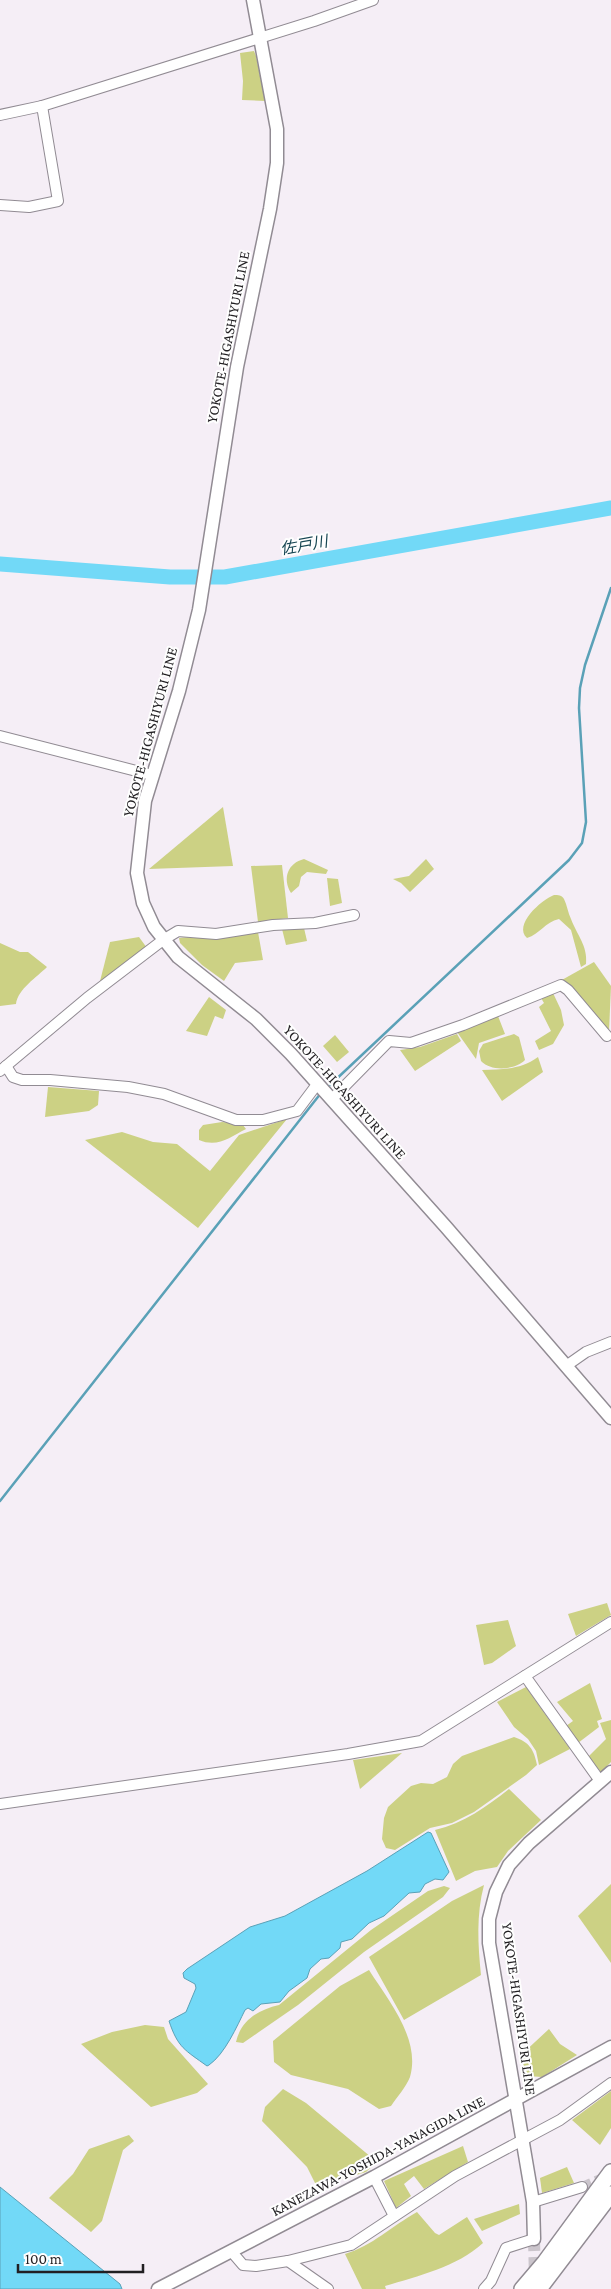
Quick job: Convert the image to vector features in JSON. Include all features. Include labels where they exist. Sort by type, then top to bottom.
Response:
[{"type":"highway","points":[[522,2289],[545,2262],[611,2172]]},
{"type":"highway","points":[[540,2289],[611,2194]]},
{"type":"main road","name":"YOKOTE-HIGASHIYURI LINE","points":[[254,0],[277,129],[277,163],[270,209],[237,367],[199,610],[179,691],[152,775],[143,810],[137,873],[143,903],[152,924],[162,940],[188,968],[256,1020],[318,1083],[611,1418]]},
{"type":"main road","name":"YOKOTE-HIGASHIYURI LINE","points":[[534,2238],[533,2202],[490,1942],[489,1920],[496,1892],[509,1864],[529,1843],[611,1772]]},
{"type":"main road","name":"KANEZAWA-YOSHIDA-YANAGIDA LINE","points":[[158,2289],[374,2177],[611,2047]]},
{"type":"street","points":[[0,115],[42,106],[261,38],[373,0]]},
{"type":"street","points":[[0,205],[29,207],[58,201],[42,106]]},
{"type":"street","points":[[0,736],[152,775]]},
{"type":"street","points":[[318,1083],[297,1111],[263,1120],[236,1120],[164,1094],[128,1087],[50,1080],[22,1080],[12,1077],[3,1068],[87,998],[162,940],[178,932],[216,934],[273,924],[315,923],[354,915]]},
{"type":"street","points":[[332,1099],[389,1041],[411,1044],[561,985],[568,990],[607,1036]]},
{"type":"street","points":[[566,1366],[586,1352],[611,1342]]},
{"type":"street","points":[[0,1804],[348,1754],[421,1741],[611,1622]]},
{"type":"street","points":[[525,1676],[600,1781]]},
{"type":"street","points":[[231,2251],[243,2266],[256,2266],[288,2261],[351,2245],[464,2171],[581,2107],[611,2083]]},
{"type":"street","points":[[374,2177],[394,2216]]},
{"type":"street","points":[[533,2202],[582,2187]]},
{"type":"street","points":[[484,2289],[497,2270],[506,2248],[534,2238]]},
{"type":"street","points":[[288,2261],[328,2289]]},
{"type":"green space","points":[[254,51],[265,101],[242,100],[243,81],[240,53]]},
{"type":"green space","points":[[223,807],[233,866],[149,869]]},
{"type":"green space","points":[[304,859],[328,870],[326,874],[307,872],[301,877],[299,886],[291,893],[287,882],[288,872],[294,864]]},
{"type":"green space","points":[[426,859],[434,869],[410,892],[401,883],[393,879],[409,876]]},
{"type":"green space","points":[[282,865],[288,918],[258,922],[251,866]]},
{"type":"green space","points":[[327,878],[338,879],[342,903],[330,906]]},
{"type":"green space","points":[[554,895],[561,896],[564,899],[570,917],[584,946],[586,964],[581,967],[571,930],[559,919],[527,938],[524,933],[523,926],[530,914],[542,902]]},
{"type":"green space","points":[[304,928],[307,941],[286,945],[282,929]]},
{"type":"green space","points":[[258,932],[263,960],[235,963],[224,981],[202,965],[180,943],[179,938],[215,938]]},
{"type":"green space","points":[[139,937],[147,948],[99,985],[110,942]]},
{"type":"green space","points":[[0,943],[20,952],[28,952],[47,967],[24,988],[16,1004],[0,1006]]},
{"type":"green space","points":[[594,962],[611,986],[609,1032],[560,981]]},
{"type":"green space","points":[[553,993],[561,1010],[564,1025],[553,1044],[539,1050],[535,1041],[551,1031],[539,1007],[544,1003],[541,998]]},
{"type":"green space","points":[[209,997],[226,1010],[223,1019],[215,1016],[207,1036],[186,1031]]},
{"type":"green space","points":[[498,1016],[505,1034],[479,1043],[476,1059],[457,1032]]},
{"type":"green space","points":[[457,1034],[461,1041],[415,1071],[400,1050],[420,1047]]},
{"type":"green space","points":[[514,1034],[519,1037],[525,1060],[509,1068],[491,1067],[481,1061],[479,1051],[483,1044]]},
{"type":"green space","points":[[335,1035],[349,1052],[337,1062],[323,1046]]},
{"type":"green space","points":[[538,1057],[543,1072],[502,1101],[482,1070],[518,1067]]},
{"type":"green space","points":[[48,1087],[99,1091],[98,1105],[89,1111],[45,1117]]},
{"type":"green space","points":[[287,1119],[198,1228],[85,1140],[122,1132],[153,1142],[177,1144],[210,1171],[239,1135]]},
{"type":"green space","points":[[222,1122],[242,1124],[246,1129],[218,1142],[212,1143],[199,1140],[199,1130],[203,1125]]},
{"type":"green space","points":[[607,1603],[611,1615],[576,1636],[568,1614]]},
{"type":"green space","points":[[508,1620],[516,1646],[492,1663],[484,1665],[476,1625]]},
{"type":"green space","points":[[590,1683],[602,1719],[597,1721],[599,1727],[578,1743],[566,1726],[573,1721],[557,1702]]},
{"type":"green space","points":[[526,1687],[570,1749],[539,1765],[536,1751],[528,1739],[514,1727],[497,1702]]},
{"type":"green space","points":[[611,1720],[611,1762],[601,1772],[588,1757],[606,1739],[600,1723]]},
{"type":"green space","points":[[514,1737],[524,1741],[534,1755],[537,1765],[526,1775],[474,1812],[452,1823],[430,1828],[395,1850],[386,1848],[382,1839],[384,1818],[388,1807],[411,1786],[421,1783],[433,1784],[447,1777],[453,1764],[462,1756]]},
{"type":"green space","points":[[402,1753],[360,1789],[353,1760]]},
{"type":"green space","points":[[509,1789],[541,1820],[508,1851],[497,1867],[475,1871],[456,1881],[435,1830],[474,1814]]},
{"type":"green space","points":[[611,1884],[611,1963],[578,1916]]},
{"type":"green space","points":[[484,1885],[479,1919],[481,1975],[404,2020],[369,1957],[452,1901]]},
{"type":"green space","points":[[444,1886],[450,1888],[443,1897],[364,1952],[298,2005],[243,2043],[236,2042],[238,2034],[246,2022],[257,2013],[279,2005],[371,1930],[428,1891]]},
{"type":"green space","points":[[369,1970],[401,2020],[411,2048],[412,2063],[410,2077],[391,2106],[379,2109],[348,2089],[291,2075],[274,2062],[273,2041],[340,1986]]},
{"type":"green space","points":[[145,2025],[164,2027],[168,2039],[208,2084],[197,2093],[151,2107],[81,2044],[112,2032]]},
{"type":"green space","points":[[549,2029],[560,2044],[577,2055],[542,2077],[528,2076],[524,2071],[521,2055]]},
{"type":"green space","points":[[283,2089],[306,2103],[377,2162],[366,2172],[317,2187],[307,2167],[262,2121],[265,2107]]},
{"type":"green space","points":[[611,2091],[611,2128],[600,2145],[572,2120]]},
{"type":"green space","points":[[129,2135],[134,2141],[123,2150],[102,2221],[91,2232],[49,2198],[73,2174],[89,2149]]},
{"type":"green space","points":[[463,2146],[468,2162],[424,2189],[414,2176],[404,2184],[411,2196],[396,2208],[384,2181]]},
{"type":"green space","points":[[567,2167],[574,2183],[542,2193],[540,2178]]},
{"type":"green space","points":[[519,2204],[520,2214],[482,2231],[474,2219]]},
{"type":"green space","points":[[417,2212],[435,2233],[439,2235],[467,2217],[483,2243],[449,2265],[385,2286],[386,2289],[362,2289],[345,2254],[373,2241]]},
{"type":"water","points":[[428,1832],[431,1833],[449,1872],[443,1880],[435,1879],[425,1884],[420,1892],[409,1893],[384,1916],[369,1923],[352,1939],[341,1942],[340,1948],[329,1958],[321,1959],[310,1969],[307,1978],[289,1991],[280,2002],[261,2004],[253,2011],[248,2008],[245,2010],[225,2047],[209,2065],[207,2066],[183,2048],[169,2021],[186,2012],[196,1988],[195,1984],[184,1978],[183,1973],[187,1969],[250,1927],[285,1916],[367,1871]]},
{"type":"water","points":[[0,2187],[120,2284],[122,2289],[0,2289]]},
{"type":"waterway","name":"佐戸川","points":[[0,564],[170,577],[225,577],[611,508]]},
{"type":"waterway","points":[[330,1085],[569,860],[582,843],[586,822],[579,708],[580,688],[585,665],[611,588]]},
{"type":"waterway","points":[[0,1501],[321,1093]]},
{"type":"tunnel","points":[[582,2187],[605,2177]]},
{"type":"tunnel","points":[[534,2239],[535,2279]]}]
